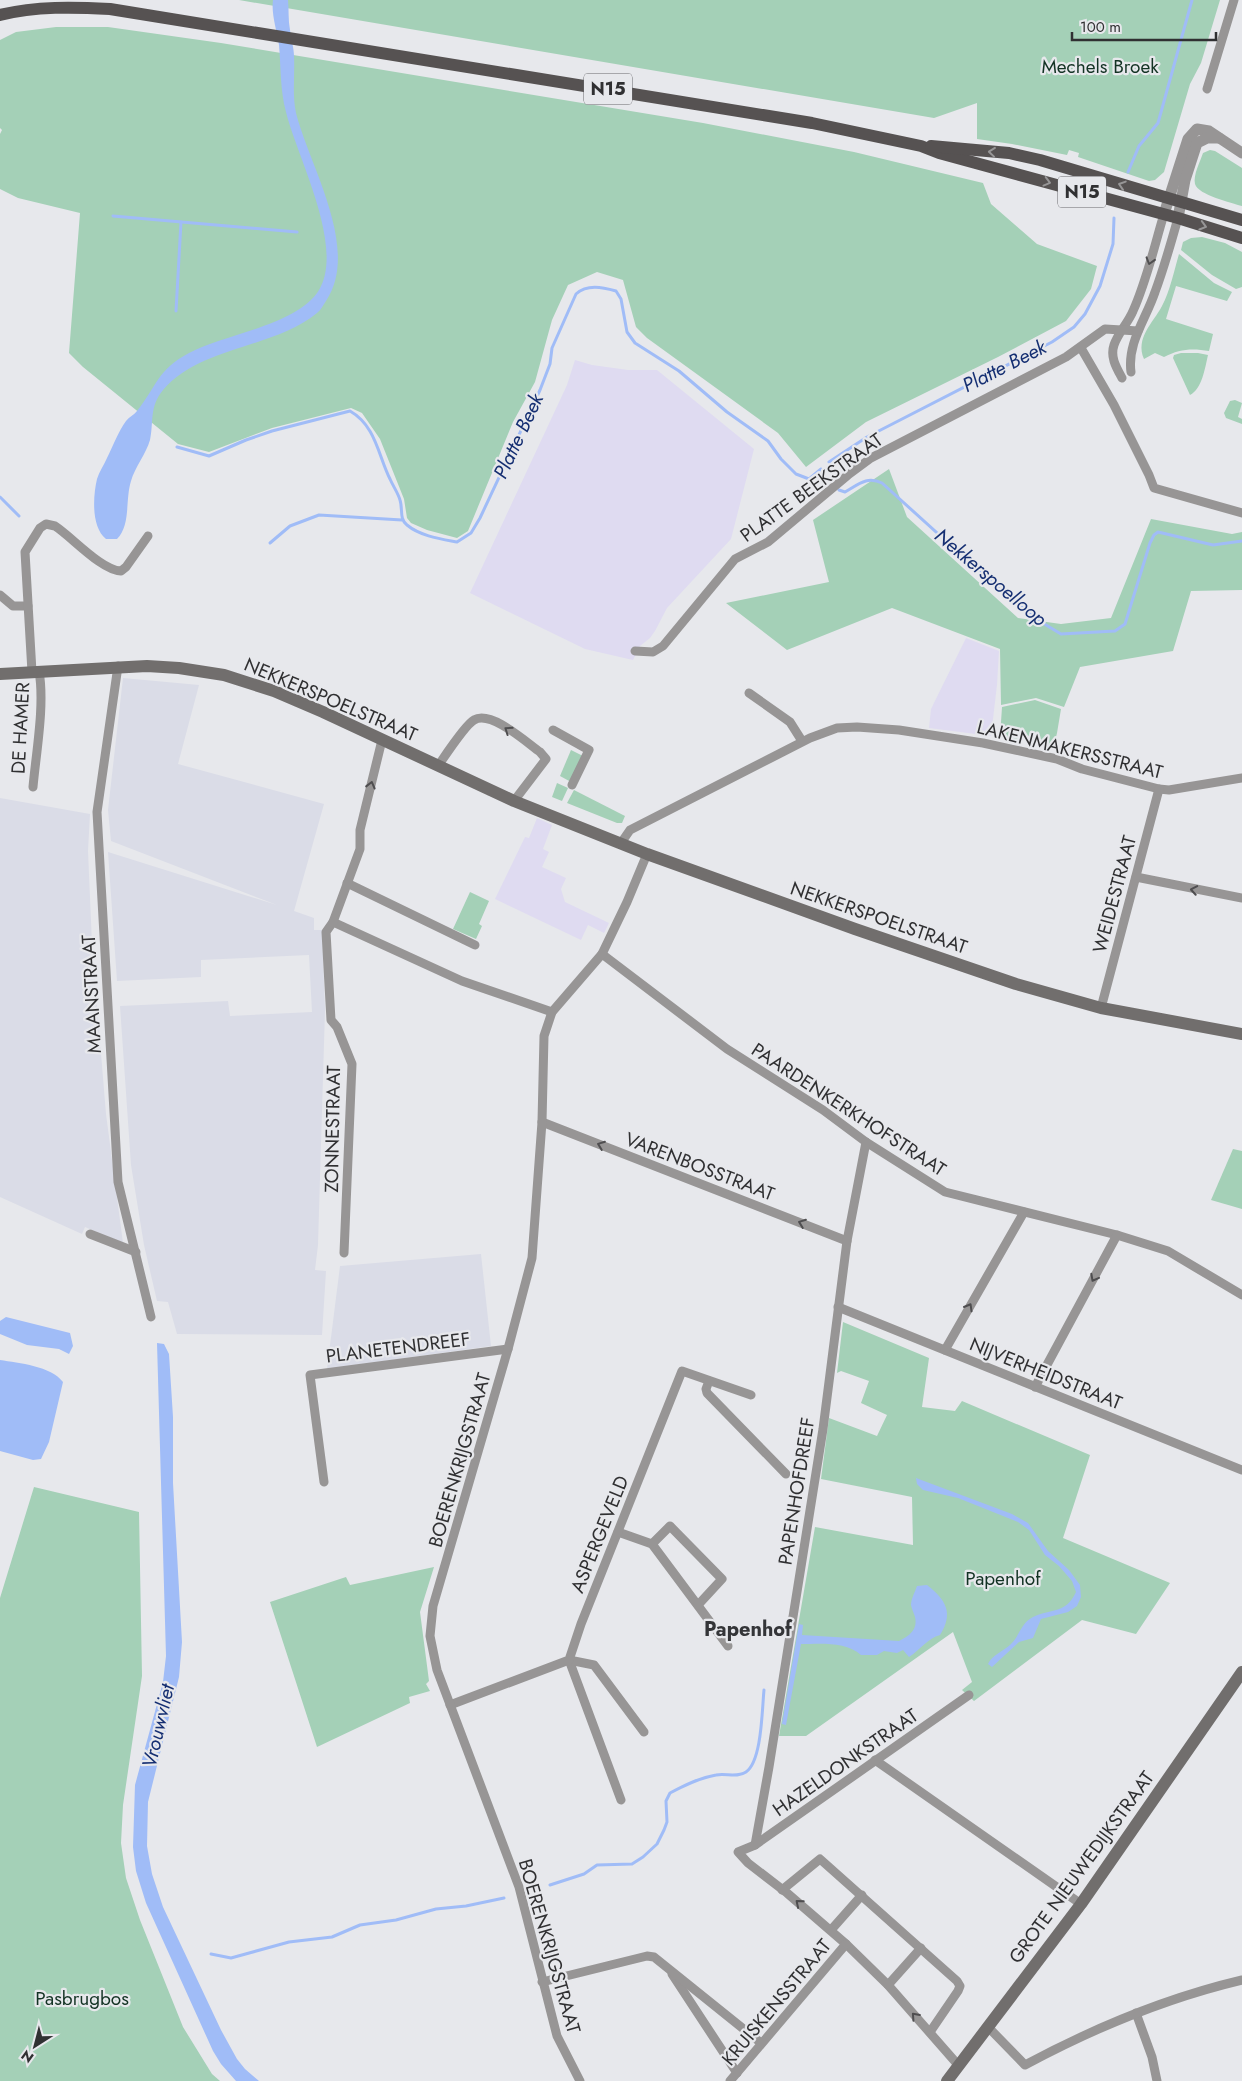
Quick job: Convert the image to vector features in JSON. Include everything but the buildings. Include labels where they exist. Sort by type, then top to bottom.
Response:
[{"type":"main road","name":"N15","points":[[0,20],[64,8]]},
{"type":"main road","name":"N15","points":[[0,15],[24,10],[64,8],[110,9],[812,123],[921,146],[939,153],[1164,214],[1242,238]]},
{"type":"main road","name":"N15","points":[[921,146],[951,147],[1032,158],[1242,220]]},
{"type":"main road","name":"NEKKERSPOELSTRAAT","points":[[0,674],[118,666],[179,668],[224,675],[274,691],[514,800],[647,854],[874,936],[1016,984],[1101,1008],[1242,1034]]},
{"type":"main road","name":"GROTE NIEUWEDIJKSTRAAT","points":[[947,2081],[1081,1904],[1242,1672]]},
{"type":"street","points":[[1207,89],[1234,0]]},
{"type":"street","points":[[1122,378],[1114,365],[1114,345],[1132,313],[1142,290],[1164,214],[1174,201],[1191,134],[1197,129],[1209,131],[1242,153]]},
{"type":"street","points":[[1131,372],[1131,349],[1155,292],[1178,218],[1174,201]]},
{"type":"street","name":"PLATTE BEEKSTRAAT","points":[[635,651],[653,652],[663,646],[735,560],[768,542],[871,458],[1081,348],[1105,329],[1138,331]]},
{"type":"street","points":[[1081,348],[1114,405],[1150,476],[1154,488],[1242,513]]},
{"type":"street","name":"DE HAMER","points":[[33,787],[39,730],[41,682],[36,672],[28,606],[25,552],[40,528],[46,524],[55,526],[115,571],[121,571],[126,567],[148,536]]},
{"type":"street","points":[[0,595],[13,606],[28,606]]},
{"type":"street","name":"MAANSTRAAT","points":[[118,666],[96,812],[118,1182],[151,1317]]},
{"type":"street","points":[[749,693],[790,722],[802,741]]},
{"type":"street","points":[[438,766],[472,720],[483,716],[493,719],[540,752],[546,759],[514,800]]},
{"type":"street","name":"LAKENMAKERSSTRAAT","points":[[621,843],[630,830],[802,741],[821,732],[837,728],[857,726],[899,730],[983,743],[1048,757],[1082,769],[1158,789],[1169,790],[1242,778]]},
{"type":"street","points":[[553,730],[589,750],[572,786]]},
{"type":"street","name":"ZONNESTRAAT","points":[[344,1253],[352,1064],[337,1027],[331,1020],[326,932],[333,922],[360,849],[360,830],[382,740]]},
{"type":"street","name":"WEIDESTRAAT","points":[[1101,1008],[1158,789]]},
{"type":"street","name":"BOERENKRIJGSTRAAT","points":[[580,2081],[557,2036],[519,1887],[436,1670],[430,1636],[433,1606],[508,1349],[532,1258],[542,1122],[544,1036],[552,1012],[602,954],[647,854]]},
{"type":"street","points":[[1136,877],[1242,898]]},
{"type":"street","points":[[347,883],[476,944]]},
{"type":"street","points":[[333,922],[462,981],[552,1012]]},
{"type":"street","name":"PAARDENKERKHOFSTRAAT","points":[[602,954],[727,1048],[823,1110],[866,1142],[945,1192],[1117,1235],[1168,1251],[1242,1295]]},
{"type":"street","name":"VARENBOSSTRAAT","points":[[542,1122],[847,1241]]},
{"type":"street","name":"PAPENHOFDREEF","points":[[755,1845],[822,1439],[847,1241],[866,1142]]},
{"type":"street","points":[[945,1350],[1024,1212]]},
{"type":"street","points":[[90,1234],[136,1252]]},
{"type":"street","points":[[1035,1386],[1117,1235]]},
{"type":"street","name":"NIJVERHEIDSTRAAT","points":[[838,1307],[1242,1470]]},
{"type":"street","name":"PLANETENDREEF","points":[[324,1482],[310,1375],[508,1349]]},
{"type":"street","name":"ASPERGEVELD","points":[[569,1660],[581,1624],[682,1371],[751,1396]]},
{"type":"street","points":[[709,1380],[706,1389],[707,1393],[786,1474]]},
{"type":"street","points":[[652,1544],[670,1526],[722,1579],[698,1605]]},
{"type":"street","points":[[618,1532],[652,1544],[728,1646]]},
{"type":"street","points":[[569,1660],[621,1800]]},
{"type":"street","points":[[450,1705],[569,1660],[594,1665],[644,1732]]},
{"type":"street","name":"HAZELDONKSTRAAT","points":[[782,1890],[748,1863],[738,1852],[755,1845],[969,1696]]},
{"type":"street","points":[[875,1760],[1081,1904]]},
{"type":"street","points":[[930,2032],[958,1991],[960,1986],[957,1981],[820,1859],[782,1890],[832,1930],[888,1985],[959,2066]]},
{"type":"street","points":[[832,1930],[862,1895]]},
{"type":"street","name":"KRUISKENSSTRAAT","points":[[730,2081],[846,1944]]},
{"type":"street","points":[[888,1985],[921,1948]]},
{"type":"street","points":[[542,1982],[647,1956],[654,1957],[761,2043]]},
{"type":"street","points":[[668,1967],[737,2073]]},
{"type":"street","points":[[988,2027],[1025,2065],[1136,2012],[1242,1980]]},
{"type":"street","points":[[1136,2012],[1152,2057],[1156,2081]]},
{"type":"shaded area","points":[[575,360],[592,365],[628,370],[657,370],[754,449],[731,539],[667,608],[655,631],[640,646],[633,660],[585,649],[470,593],[567,385]]},
{"type":"shaded area","points":[[966,638],[999,651],[991,736],[929,728],[931,709]]},
{"type":"shaded area","points":[[123,678],[199,685],[178,764],[324,804],[294,911],[314,918],[314,930],[322,930],[325,1010],[318,1245],[315,1270],[326,1271],[322,1335],[177,1334],[168,1302],[157,1301],[144,1245],[131,1165],[120,1006],[228,1001],[230,1016],[312,1012],[309,955],[201,960],[201,977],[117,981],[108,852],[277,905],[111,841],[108,810]]},
{"type":"shaded area","points":[[0,798],[90,814],[88,851],[92,944],[106,1114],[123,1243],[85,1227],[82,1234],[0,1197]]},
{"type":"shaded area","points":[[537,818],[552,825],[543,849],[549,852],[542,867],[566,878],[561,889],[565,902],[609,923],[604,933],[588,925],[581,940],[495,899],[525,837],[529,838]]},
{"type":"shaded area","points":[[481,1254],[491,1346],[327,1369],[340,1266]]},
{"type":"green space","name":"Mechels Broek","points":[[239,0],[1220,0],[1201,63],[1190,84],[1164,172],[1155,180],[1149,181],[1078,157],[1079,153],[1069,150],[1067,155],[977,139],[977,103],[934,118]]},
{"type":"green space","points":[[56,27],[108,27],[221,43],[703,123],[854,152],[983,183],[991,204],[1037,244],[1097,266],[1091,289],[1066,321],[866,422],[806,467],[778,433],[647,338],[636,327],[623,280],[597,272],[568,285],[552,320],[535,382],[513,422],[468,531],[457,538],[427,530],[411,523],[407,518],[404,499],[380,439],[362,413],[351,408],[272,428],[209,452],[178,444],[83,367],[69,353],[80,213],[18,198],[0,189],[0,134],[2,130],[0,128],[0,40],[16,32]]},
{"type":"green space","points":[[1210,150],[1215,151],[1242,168],[1242,206],[1209,195],[1197,188],[1195,184],[1196,173],[1203,153]]},
{"type":"green space","points":[[1202,237],[1225,243],[1242,252],[1242,287],[1236,289],[1212,275],[1181,250],[1183,242],[1191,238]]},
{"type":"green space","points":[[1179,254],[1214,283],[1232,292],[1227,301],[1176,286],[1166,319],[1213,334],[1209,351],[1186,350],[1164,357],[1155,353],[1144,359],[1142,351],[1143,337],[1165,300]]},
{"type":"green space","points":[[1181,353],[1208,355],[1200,383],[1190,395],[1173,358],[1174,355]]},
{"type":"green space","points":[[1235,400],[1242,403],[1238,417],[1242,419],[1242,424],[1226,418],[1224,413],[1230,401]]},
{"type":"green space","points":[[889,469],[907,517],[1018,618],[1061,624],[1111,618],[1151,519],[1232,534],[1242,532],[1242,590],[1191,591],[1173,651],[1080,667],[1064,707],[1036,698],[1001,705],[1000,649],[892,608],[787,650],[726,603],[829,582],[813,520]]},
{"type":"green space","points":[[1035,700],[1061,709],[1053,749],[1028,740],[1000,737],[1002,707]]},
{"type":"green space","points":[[571,750],[583,756],[571,782],[560,776]]},
{"type":"green space","points":[[557,783],[568,788],[562,801],[552,797]]},
{"type":"green space","points":[[574,790],[625,816],[622,823],[617,823],[567,803]]},
{"type":"green space","points":[[470,892],[489,901],[479,924],[482,926],[476,939],[453,929]]},
{"type":"green space","points":[[1233,1149],[1242,1151],[1242,1209],[1211,1200]]},
{"type":"green space","name":"Papenhof","points":[[843,1322],[929,1358],[922,1407],[955,1411],[962,1401],[1090,1455],[1063,1538],[1170,1583],[1136,1634],[1082,1620],[974,1701],[962,1690],[972,1682],[953,1632],[806,1736],[779,1736],[815,1527],[913,1545],[912,1497],[821,1479],[829,1418],[877,1436],[887,1415],[861,1403],[869,1381],[841,1371],[837,1373]]},
{"type":"green space","name":"Pasbrugbos","points":[[34,1487],[139,1512],[142,1676],[123,1805],[121,1843],[126,1878],[140,1920],[183,2027],[212,2074],[220,2081],[0,2081],[0,1598]]},
{"type":"green space","points":[[434,1567],[420,1612],[429,1681],[426,1684],[430,1691],[409,1697],[410,1703],[317,1747],[270,1602],[346,1577],[350,1585]]},
{"type":"water","points":[[273,0],[288,0],[289,26],[294,53],[296,113],[329,207],[335,232],[338,257],[335,280],[320,310],[299,325],[280,334],[196,364],[178,376],[163,390],[154,409],[150,440],[129,488],[124,527],[117,539],[106,539],[98,527],[94,511],[98,476],[123,425],[144,402],[158,379],[178,359],[189,353],[204,346],[260,328],[295,312],[309,302],[319,290],[325,272],[326,250],[323,226],[284,104]]},
{"type":"water","points":[[6,1317],[70,1333],[73,1346],[69,1354],[59,1349],[27,1345],[0,1334],[0,1321]]},
{"type":"water","name":"Vrouwvliet","points":[[157,1343],[164,1344],[169,1354],[173,1417],[173,1483],[182,1642],[179,1677],[148,1802],[147,1846],[152,1874],[163,1907],[221,2030],[237,2059],[259,2081],[236,2081],[221,2064],[213,2051],[146,1903],[136,1871],[133,1847],[135,1785],[163,1682],[166,1656]]},
{"type":"water","points":[[0,1360],[43,1369],[51,1372],[63,1382],[49,1442],[41,1459],[33,1460],[0,1451]]},
{"type":"water","points":[[916,1478],[1012,1514],[1028,1523],[1048,1551],[1069,1570],[1080,1585],[1081,1597],[1077,1606],[1068,1612],[1041,1619],[1033,1638],[1019,1642],[992,1667],[988,1664],[992,1658],[1011,1644],[1023,1626],[1033,1617],[1068,1604],[1076,1592],[1072,1581],[1059,1566],[1045,1555],[1029,1530],[1018,1522],[958,1498],[923,1490],[917,1484]]},
{"type":"water","points":[[927,1585],[939,1596],[946,1607],[947,1620],[940,1635],[909,1657],[903,1650],[897,1653],[884,1651],[877,1655],[861,1655],[848,1647],[840,1645],[801,1644],[786,1725],[782,1724],[799,1624],[803,1625],[802,1635],[899,1641],[909,1635],[915,1626],[916,1622],[911,1605],[917,1586]]},
{"type":"waterway","name":"Platte Beek","points":[[1128,172],[1139,146],[1158,123],[1192,0]]},
{"type":"waterway","points":[[113,216],[297,232]]},
{"type":"waterway","name":"Platte Beek","points":[[829,462],[867,437],[1052,342],[1074,327],[1085,314],[1100,286],[1113,244],[1114,218]]},
{"type":"waterway","points":[[176,311],[181,222]]},
{"type":"waterway","name":"Platte Beek","points":[[177,447],[209,456],[272,431],[350,411],[359,417],[371,433],[399,497],[402,517],[405,523],[412,529],[424,534],[457,542],[471,533],[480,518],[540,390],[550,364],[552,348],[576,294],[585,289],[595,287],[616,291],[621,299],[627,332],[635,343],[679,371],[727,412],[768,441],[781,459],[796,474],[809,479],[821,469]]},
{"type":"waterway","name":"Nekkerspoelloop","points":[[839,490],[845,492],[859,484],[872,480],[882,483],[999,589],[1036,619],[1061,634],[1115,631],[1125,624],[1150,543],[1158,532],[1213,545],[1242,541]]},
{"type":"waterway","points":[[0,497],[19,516]]},
{"type":"waterway","points":[[270,543],[290,526],[319,515],[402,520]]},
{"type":"waterway","points":[[550,1885],[584,1874],[597,1865],[632,1864],[657,1844],[667,1822],[666,1801],[670,1793],[704,1778],[720,1775],[739,1775],[746,1772],[751,1766],[758,1746],[764,1690]]},
{"type":"waterway","points":[[211,1954],[231,1958],[289,1942],[332,1937],[360,1925],[396,1920],[436,1909],[466,1906],[504,1898]]},
{"type":"district","name":"Papenhof","points":[[748,1629]]}]
